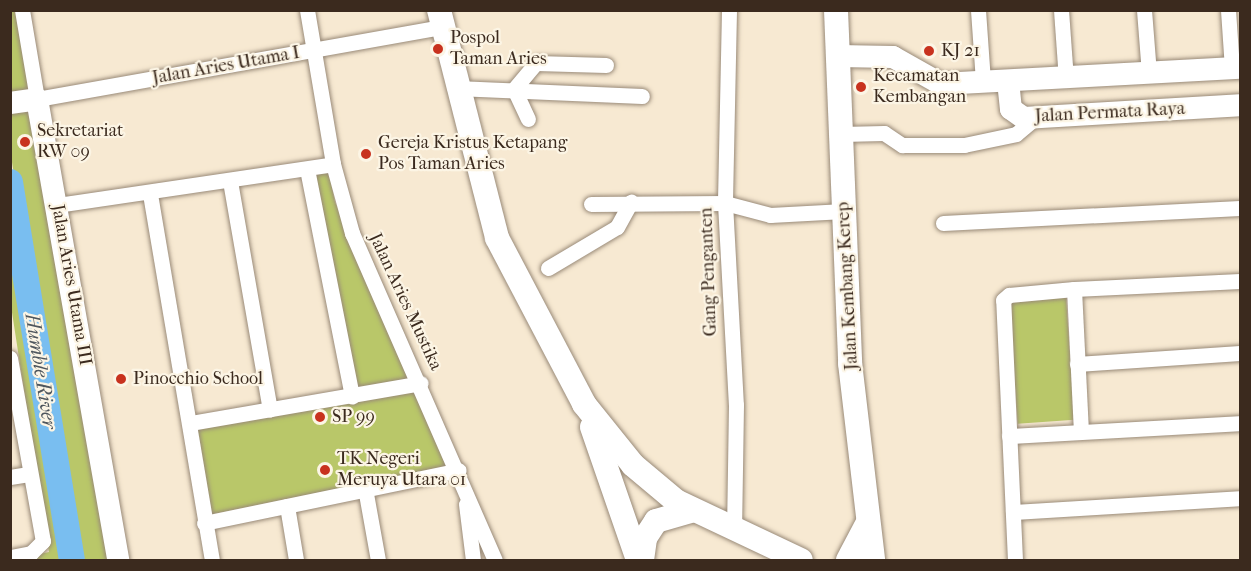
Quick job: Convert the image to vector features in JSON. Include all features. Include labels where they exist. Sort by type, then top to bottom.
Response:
[{"type":"main road","name":"Jalan Kembang Kerep","points":[[836,10],[850,363],[873,561]]},
{"type":"main road","points":[[440,19],[456,88],[507,264],[584,404],[640,561]]},
{"type":"main road","points":[[584,404],[645,478],[692,511],[801,561]]},
{"type":"main road","points":[[848,561],[865,536],[868,507]]},
{"type":"main road","points":[[640,561],[645,538],[656,521],[692,511]]},
{"type":"street","name":"Jalan Aries Utama III","points":[[22,10],[22,101],[57,205],[118,561]]},
{"type":"street","name":"Jalan Aries Mustika","points":[[307,10],[333,164],[357,247],[421,383],[495,561]]},
{"type":"street","name":"Gang Penganten","points":[[729,10],[725,203],[736,405],[734,531]]},
{"type":"street","points":[[978,10],[983,82]]},
{"type":"street","points":[[1061,10],[1066,79]]},
{"type":"street","points":[[1144,10],[1149,73]]},
{"type":"street","points":[[1228,10],[1236,69]]},
{"type":"street","name":"Jalan Aries Utama I","points":[[22,101],[314,50],[440,19]]},
{"type":"street","name":"Jalan Permata Raya","points":[[838,56],[893,57],[934,84],[1236,69]]},
{"type":"street","points":[[514,89],[536,63],[606,65]]},
{"type":"street","name":"Jalan Permata Raya","points":[[1008,81],[1015,116],[1036,117],[1240,105]]},
{"type":"street","points":[[456,88],[642,96]]},
{"type":"street","points":[[514,89],[528,119]]},
{"type":"street","points":[[841,134],[884,133],[902,145],[964,146],[1016,134],[1036,117]]},
{"type":"street","points":[[57,205],[150,194],[333,164]]},
{"type":"street","points":[[307,169],[352,397]]},
{"type":"street","points":[[230,181],[270,410]]},
{"type":"street","points":[[150,194],[212,561]]},
{"type":"street","points":[[548,268],[617,227],[631,202]]},
{"type":"street","points":[[591,204],[725,203],[770,215],[844,212]]},
{"type":"street","points":[[943,223],[1240,208]]},
{"type":"street","points":[[1016,561],[1001,306],[1009,295],[1074,289],[1240,281]]},
{"type":"street","points":[[1074,289],[1081,431]]},
{"type":"street","points":[[1077,364],[1240,352]]},
{"type":"street","points":[[10,358],[13,395],[43,541],[40,549],[10,557]]},
{"type":"street","points":[[190,423],[352,397],[421,383]]},
{"type":"street","points":[[1009,436],[1240,423]]},
{"type":"street","points":[[10,477],[29,474]]},
{"type":"street","points":[[204,523],[365,488],[461,477],[473,561]]},
{"type":"street","points":[[365,488],[378,561]]},
{"type":"street","points":[[1013,512],[1240,498]]},
{"type":"street","points":[[286,506],[296,561]]},
{"type":"green space","points":[[10,11],[19,11],[32,91],[10,96]]},
{"type":"green space","points":[[29,101],[111,560],[75,560],[11,156],[10,103]]},
{"type":"green space","points":[[328,168],[335,202],[415,379],[351,389],[309,171]]},
{"type":"green space","points":[[11,224],[65,560],[11,560],[49,552],[11,306]]},
{"type":"green space","points":[[1066,297],[1075,420],[1018,424],[1009,301]]},
{"type":"green space","points":[[421,390],[454,465],[209,515],[193,429]]},
{"type":"waterway","name":"Humble River","points":[[10,182],[72,560]]},
{"type":"place","name":"Pospol Taman Aries","points":[[438,49]]},
{"type":"place","name":"KJ 21","points":[[929,51]]},
{"type":"place","name":"Kecamatan Kembangan","points":[[861,87]]},
{"type":"place","name":"Sekretariat RW 09","points":[[25,142]]},
{"type":"place","name":"Gereja Kristus Ketapang Pos Taman Aries","points":[[366,154]]},
{"type":"place","name":"Pinocchio School","points":[[121,379]]},
{"type":"place","name":"SP 99","points":[[320,417]]},
{"type":"place","name":"TK Negeri Meruya Utara 01","points":[[325,470]]}]
